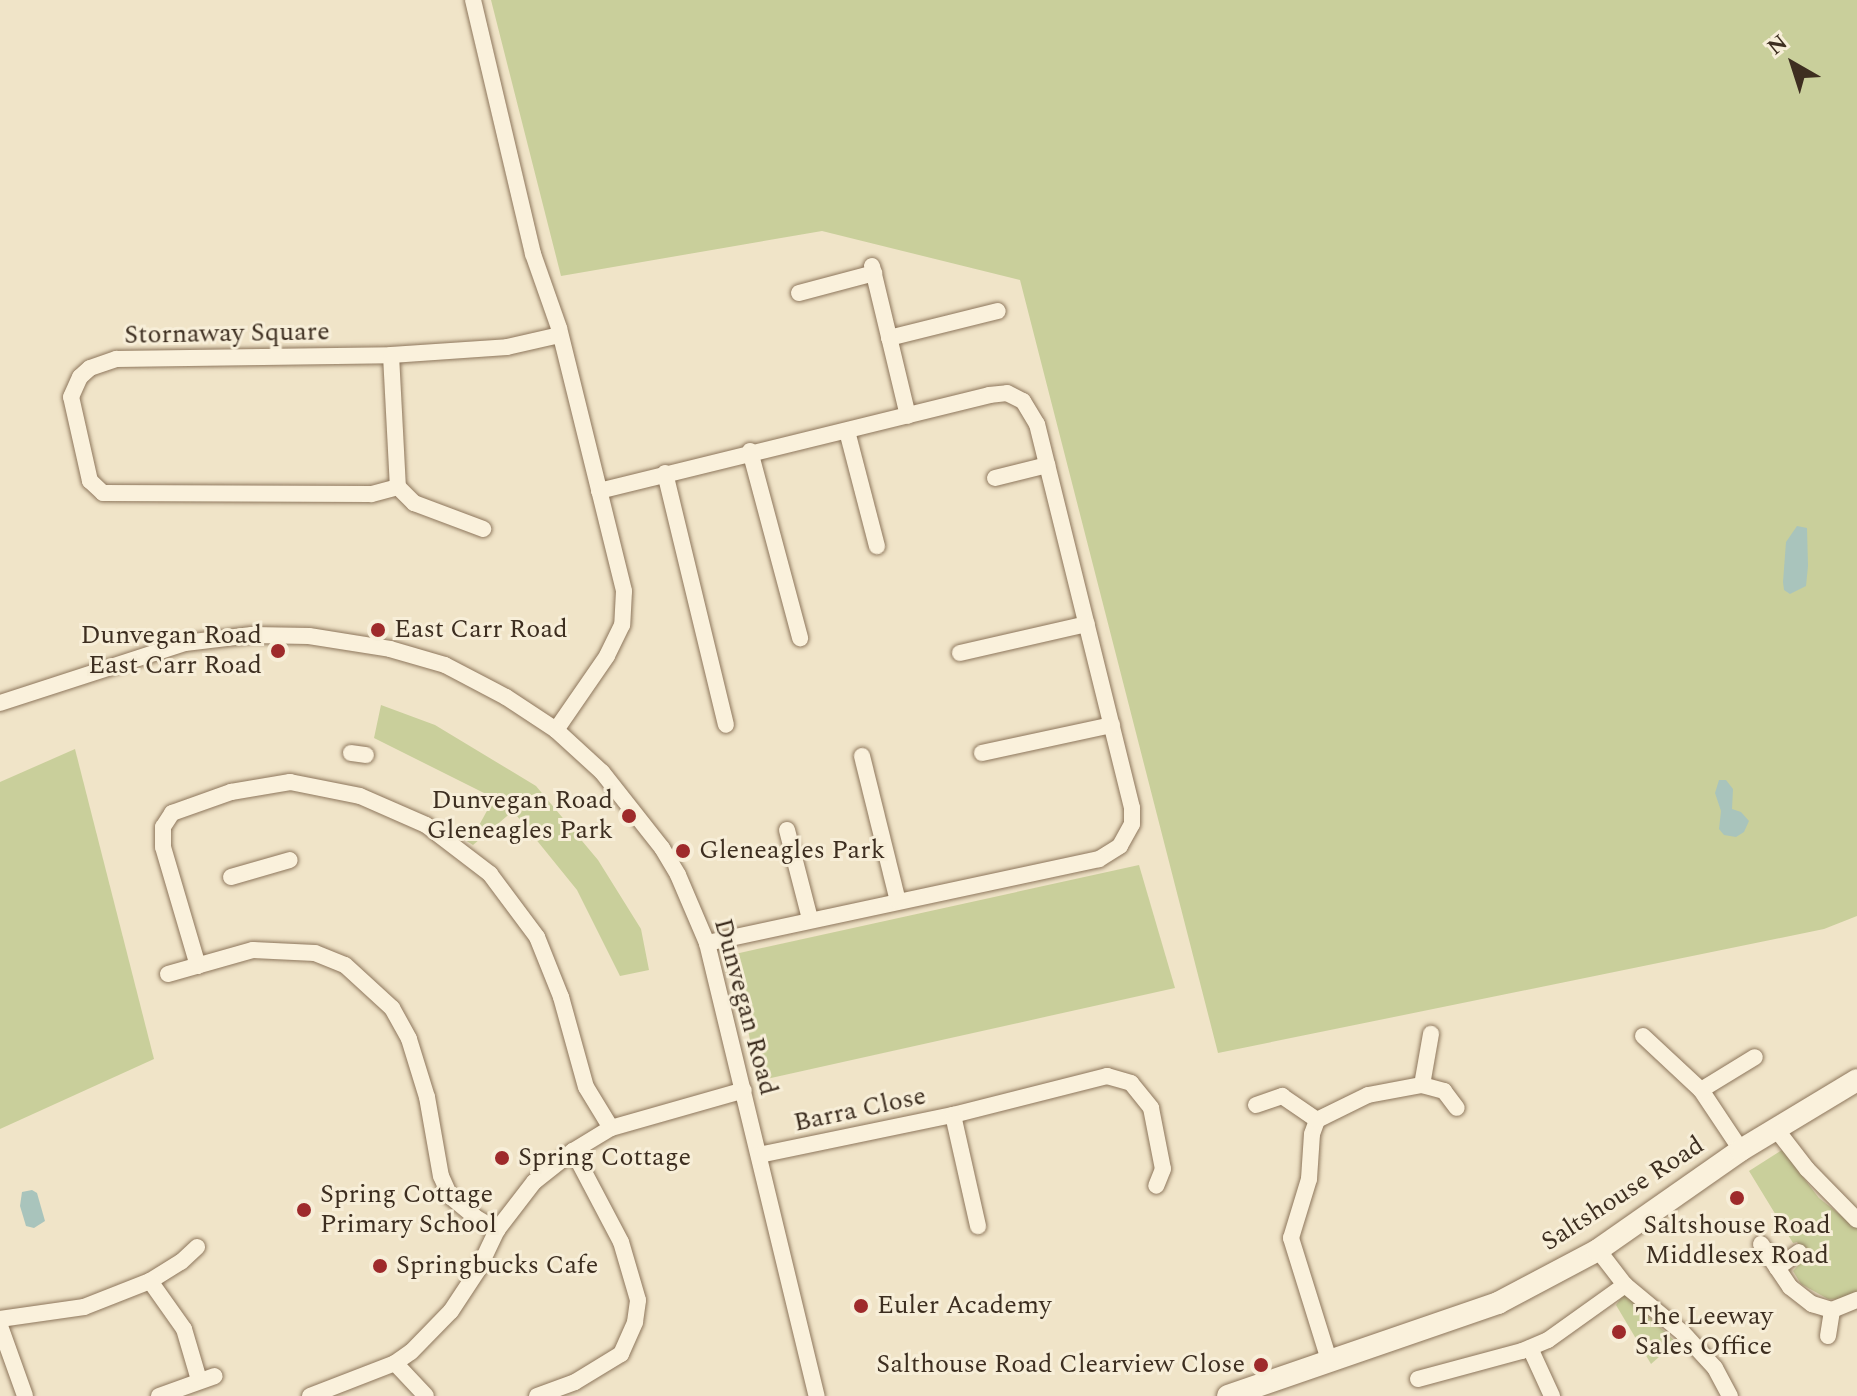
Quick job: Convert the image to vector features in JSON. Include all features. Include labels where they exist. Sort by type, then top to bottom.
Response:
[{"type":"main road","name":"Saltshouse Road","points":[[1228,1396],[1498,1303],[1598,1250],[1741,1150],[1857,1080]]},
{"type":"street","points":[[473,0],[533,254],[560,335],[624,591],[622,625],[607,656],[556,730]]},
{"type":"street","points":[[799,293],[873,269],[908,416]]},
{"type":"street","points":[[889,338],[998,311]]},
{"type":"street","name":"Stornaway Square","points":[[398,487],[371,494],[103,493],[90,481],[70,406],[80,377],[102,362],[116,359],[391,355],[507,347],[560,335]]},
{"type":"street","points":[[391,355],[398,487],[414,503],[477,521]]},
{"type":"street","points":[[599,491],[750,451],[1007,393],[1023,401],[1037,424],[1132,808],[1132,824],[1120,846],[1099,859],[707,943]]},
{"type":"street","points":[[847,431],[877,546]]},
{"type":"street","points":[[750,451],[800,638]]},
{"type":"street","points":[[995,478],[1047,465]]},
{"type":"street","points":[[665,473],[726,725]]},
{"type":"street","points":[[960,653],[1087,624]]},
{"type":"street","name":"Dunvegan Road","points":[[0,703],[185,643],[252,635],[309,636],[390,649],[445,665],[506,697],[556,730],[602,772],[632,807],[678,875],[707,943],[817,1396]]},
{"type":"street","points":[[982,753],[1112,725]]},
{"type":"street","points":[[862,756],[898,901]]},
{"type":"street","points":[[198,966],[163,847],[163,827],[172,813],[231,792],[290,782],[360,796],[426,825],[490,874],[537,937],[561,997],[586,1087],[611,1128]]},
{"type":"street","points":[[787,830],[810,919]]},
{"type":"street","points":[[231,877],[290,860]]},
{"type":"street","points":[[168,974],[253,950],[285,949],[329,958],[369,984],[392,1008],[409,1039],[427,1097],[441,1176],[450,1196],[497,1230]]},
{"type":"street","points":[[1665,1032],[1648,1041],[1701,1090],[1741,1150]]},
{"type":"street","points":[[1422,1085],[1431,1034]]},
{"type":"street","points":[[1701,1090],[1745,1057]]},
{"type":"street","points":[[953,1115],[1107,1076],[1131,1083],[1151,1108],[1163,1169],[1156,1186]]},
{"type":"street","points":[[1329,1360],[1291,1238],[1309,1179],[1312,1134],[1317,1120],[1368,1095],[1422,1085],[1444,1091],[1457,1108]]},
{"type":"street","points":[[321,1394],[395,1363],[411,1352],[451,1311],[478,1270],[497,1230],[534,1182],[573,1151],[611,1128],[744,1090]]},
{"type":"street","points":[[1256,1105],[1282,1096],[1317,1120]]},
{"type":"street","name":"Barra Close","points":[[759,1155],[953,1115],[978,1226]]},
{"type":"street","points":[[1776,1129],[1807,1169],[1857,1220]]},
{"type":"street","points":[[537,1396],[575,1382],[621,1354],[635,1322],[638,1300],[621,1242],[573,1151]]},
{"type":"street","points":[[1761,1244],[1790,1287],[1812,1304],[1832,1310],[1857,1300]]},
{"type":"street","points":[[0,1319],[84,1307],[150,1281],[197,1247]]},
{"type":"street","points":[[1598,1250],[1625,1285],[1683,1333],[1715,1368],[1730,1396]]},
{"type":"street","points":[[1777,1268],[1799,1252]]},
{"type":"street","points":[[150,1281],[184,1329],[207,1378],[160,1395]]},
{"type":"street","points":[[1418,1379],[1530,1348],[1548,1340],[1625,1285]]},
{"type":"street","points":[[1828,1336],[1832,1310]]},
{"type":"street","points":[[0,1326],[25,1396]]},
{"type":"street","points":[[1530,1348],[1552,1396]]},
{"type":"street","points":[[395,1363],[426,1396]]},
{"type":"green space","points":[[491,0],[1857,0],[1857,916],[1824,929],[1218,1053],[1020,280],[822,231],[561,276]]},
{"type":"green space","points":[[381,705],[435,725],[536,786],[598,860],[641,929],[649,970],[620,976],[577,890],[513,811],[473,845],[465,840],[477,829],[494,798],[374,738]]},
{"type":"green space","points":[[75,749],[154,1059],[0,1129],[0,782]]},
{"type":"green space","points":[[1139,865],[1175,988],[757,1081],[735,954]]},
{"type":"green space","points":[[1782,1150],[1819,1198],[1857,1228],[1857,1293],[1842,1300],[1828,1299],[1801,1284],[1793,1271],[1806,1257],[1797,1242],[1793,1243],[1749,1171]]},
{"type":"green space","points":[[1624,1294],[1676,1342],[1651,1364],[1616,1305]]},
{"type":"water","points":[[1797,526],[1807,528],[1806,586],[1790,594],[1784,590],[1783,582],[1786,542]]},
{"type":"water","points":[[1719,780],[1726,780],[1733,789],[1732,809],[1741,812],[1749,821],[1744,832],[1736,837],[1724,835],[1719,829],[1721,811],[1715,793]]},
{"type":"water","points":[[32,1190],[37,1193],[45,1221],[34,1228],[26,1226],[20,1206],[22,1192]]},
{"type":"place","name":"East Carr Road","points":[[378,630]]},
{"type":"place","name":"Dunvegan Road East Carr Road","points":[[278,651]]},
{"type":"place","name":"Dunvegan Road Gleneagles Park","points":[[629,816]]},
{"type":"place","name":"Gleneagles Park","points":[[683,851]]},
{"type":"place","name":"Spring Cottage","points":[[502,1158]]},
{"type":"place","name":"Saltshouse Road Middlesex Road","points":[[1737,1198]]},
{"type":"place","name":"Spring Cottage Primary School","points":[[304,1210]]},
{"type":"place","name":"Springbucks Cafe","points":[[380,1266]]},
{"type":"place","name":"Euler Academy","points":[[861,1306]]},
{"type":"place","name":"The Leeway Sales Office","points":[[1619,1332]]},
{"type":"place","name":"Salthouse Road Clearview Close","points":[[1261,1365]]}]
